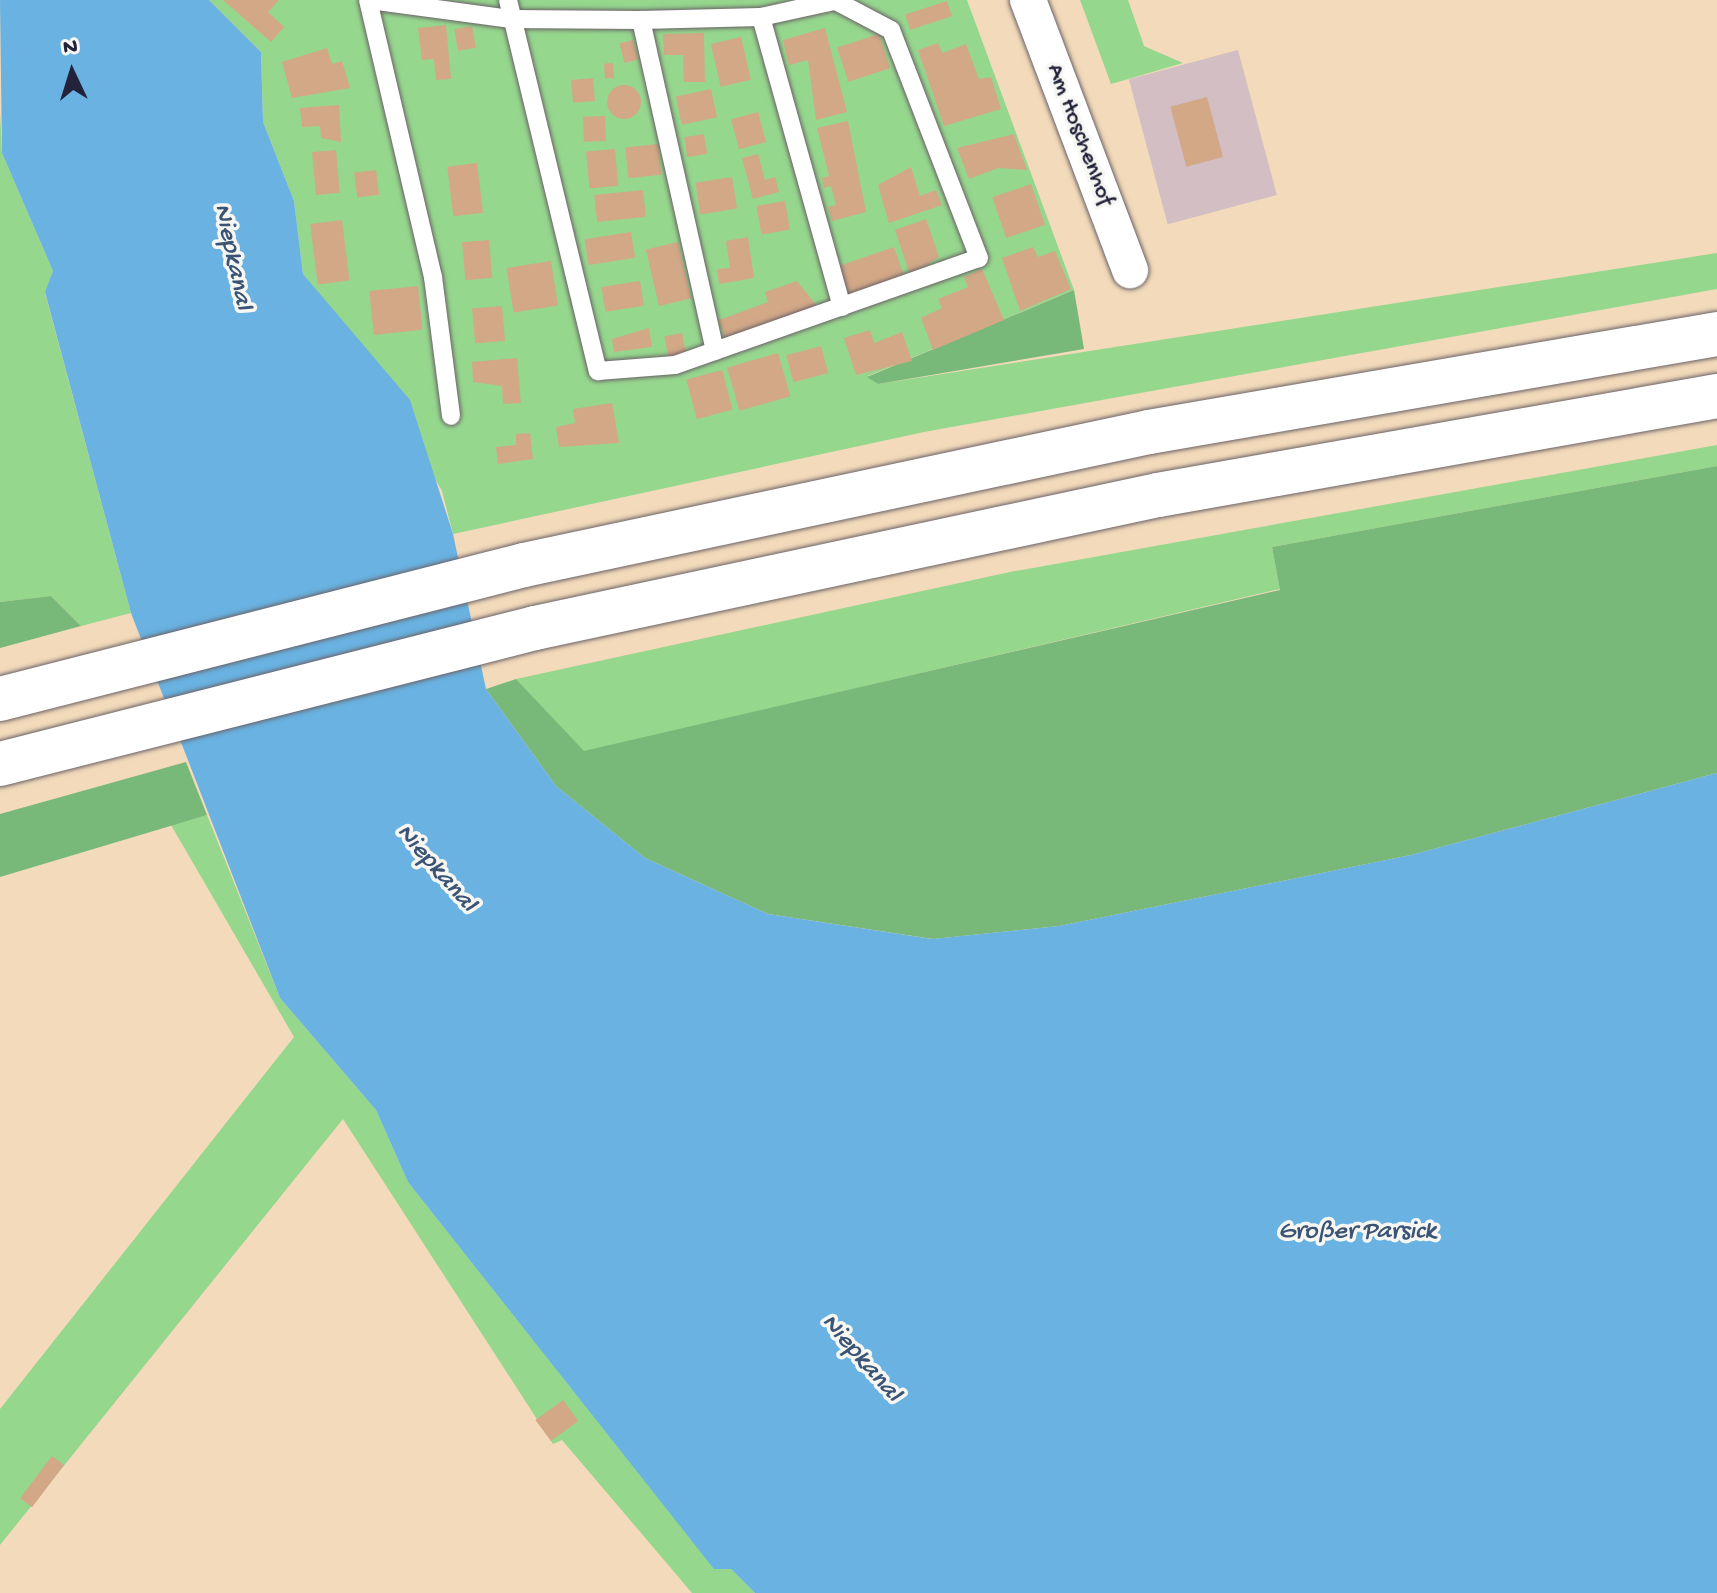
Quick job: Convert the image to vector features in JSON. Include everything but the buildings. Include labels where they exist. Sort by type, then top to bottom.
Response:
[{"type":"highway","points":[[0,699],[524,565],[1149,432],[1717,334]]},
{"type":"highway","points":[[0,764],[111,733],[535,628],[1158,495],[1717,396]]},
{"type":"street","name":"Am Hoschenhof","points":[[1028,0],[1130,270]]},
{"type":"lane","points":[[451,416],[433,277],[369,0],[510,19],[641,20],[761,17],[834,1],[891,30],[979,258],[675,365],[598,371],[510,19],[508,0]]},
{"type":"lane","points":[[761,17],[842,307]]},
{"type":"lane","points":[[641,20],[715,351]]},
{"type":"shaded area","points":[[1238,50],[1277,195],[1168,224],[1129,79]]},
{"type":"green space","points":[[209,0],[967,0],[1074,290],[868,376],[878,384],[1717,253],[1717,289],[924,432],[453,534],[442,491],[354,337],[303,274],[294,201],[263,122],[261,52]]},
{"type":"green space","points":[[1080,0],[1128,0],[1144,46],[1183,63],[1111,84]]},
{"type":"green space","points":[[0,111],[2,153],[53,271],[45,293],[131,613],[81,626],[51,596],[0,602]]},
{"type":"green space","points":[[1074,290],[1084,349],[878,384],[867,377]]},
{"type":"green space","points":[[1717,445],[1717,466],[1272,547],[1280,589],[584,752],[516,679],[1010,572]]},
{"type":"green space","points":[[1717,466],[1717,773],[1411,855],[1059,926],[933,939],[768,914],[645,858],[556,786],[486,689],[516,679],[584,751],[1280,590],[1272,547]]},
{"type":"green space","points":[[51,596],[81,626],[0,648],[0,602]]},
{"type":"green space","points":[[186,762],[207,815],[0,877],[0,814]]},
{"type":"green space","points":[[207,815],[280,998],[376,1110],[408,1182],[714,1568],[731,1569],[755,1593],[692,1593],[562,1440],[553,1444],[343,1119],[0,1545],[0,1409],[294,1037],[171,825]]},
{"type":"water","name":"Großer Parsick","points":[[0,0],[209,0],[261,52],[263,122],[294,201],[303,274],[410,400],[453,534],[486,689],[556,786],[645,858],[768,914],[932,939],[1059,926],[1411,855],[1717,773],[1717,1593],[755,1593],[731,1569],[714,1569],[408,1182],[376,1110],[280,998],[131,613],[45,292],[53,271],[2,153]]},
{"type":"water label","name":"Niepkanal","points":[[231,257]]},
{"type":"water label","name":"Niepkanal","points":[[435,869]]},
{"type":"water label","name":"Niepkanal","points":[[860,1359]]}]
